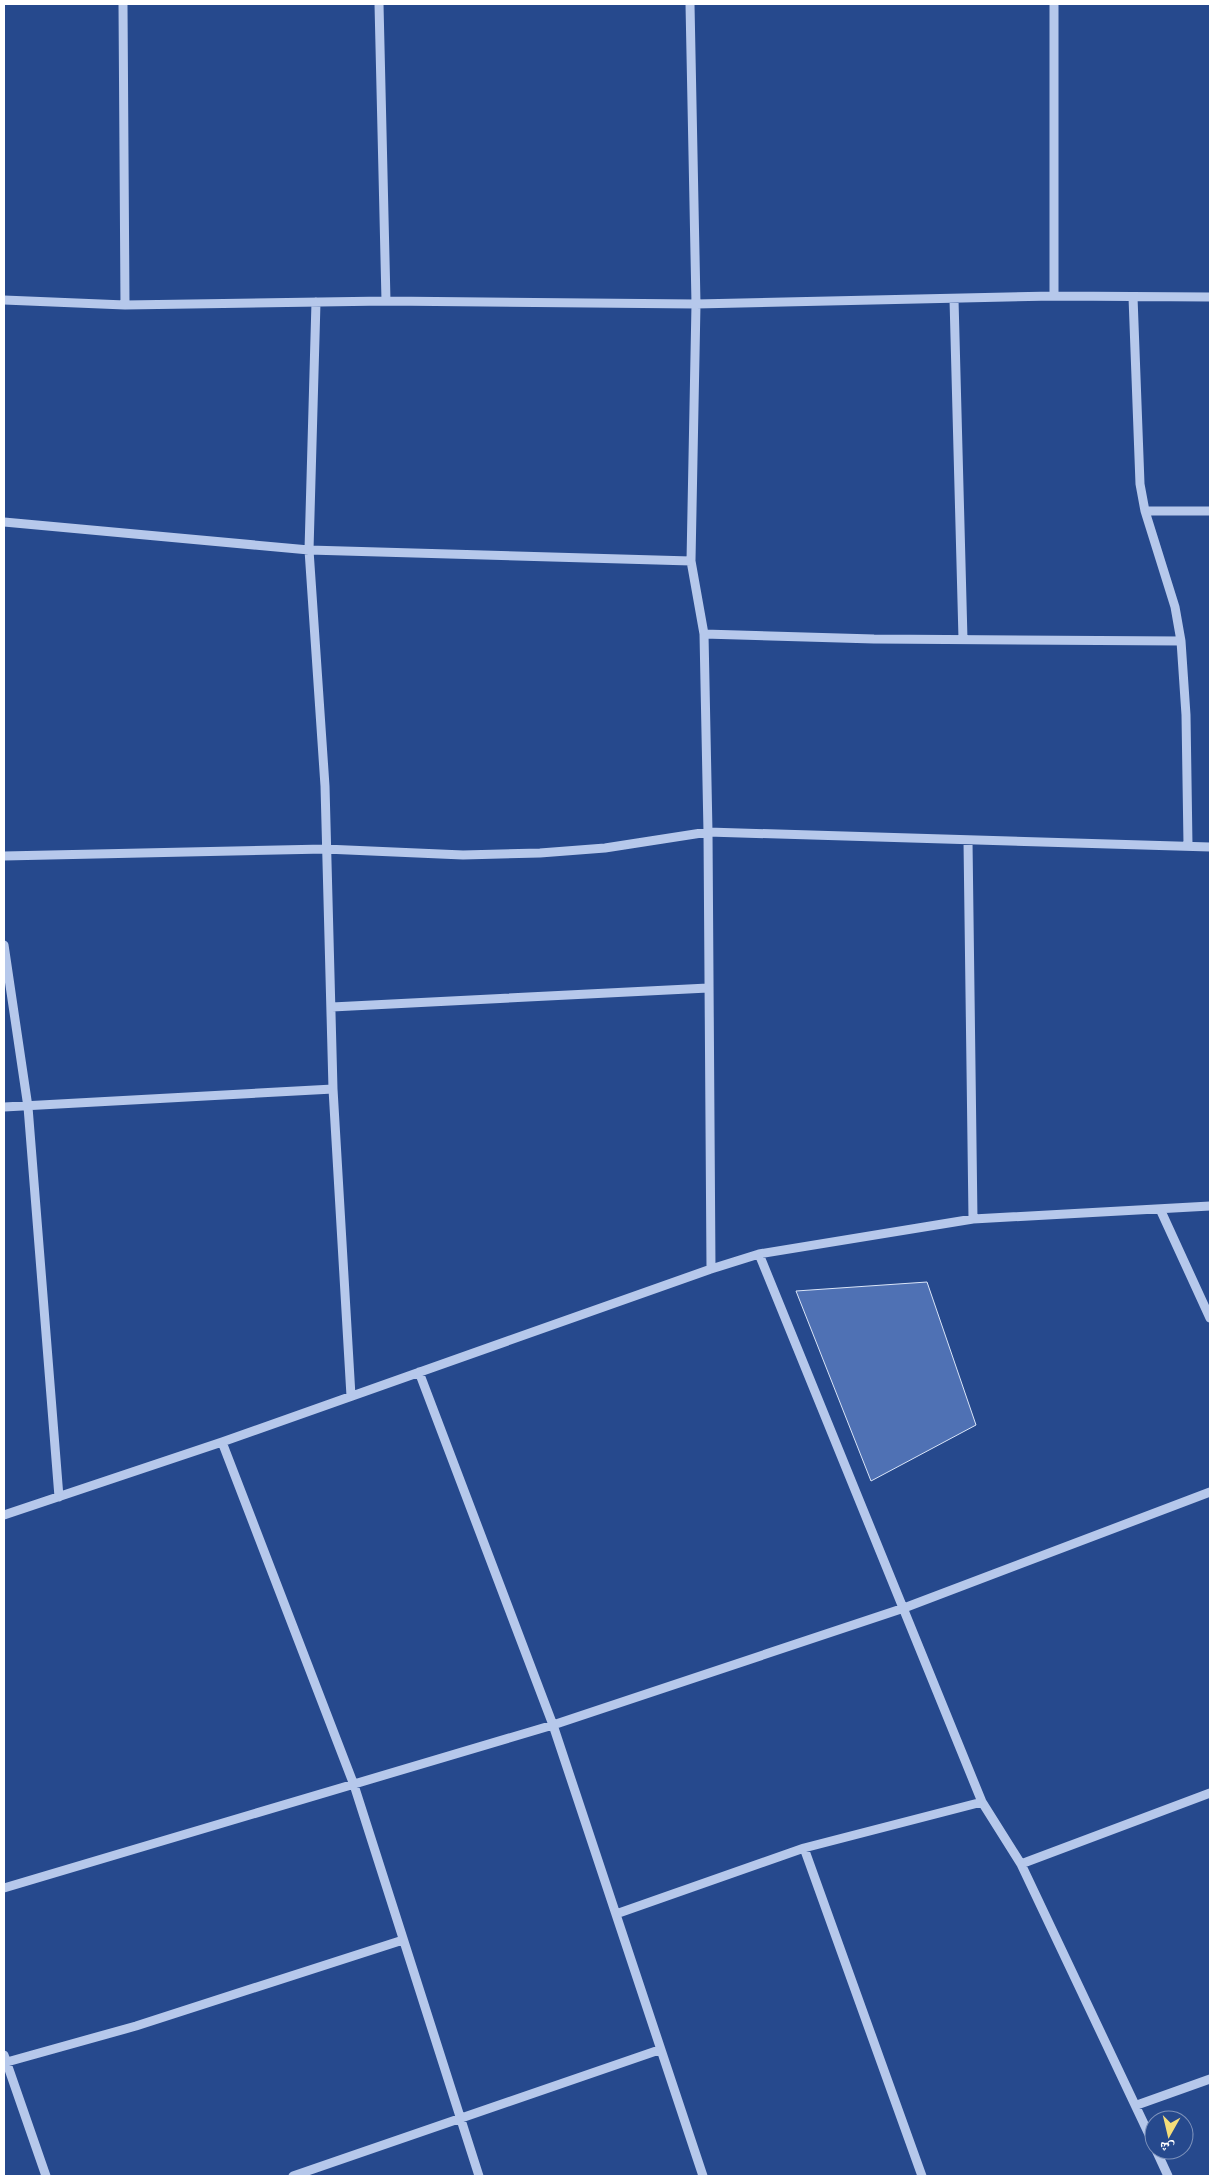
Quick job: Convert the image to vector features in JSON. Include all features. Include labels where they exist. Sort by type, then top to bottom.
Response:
[{"type":"street","points":[[123,4],[125,305]]},
{"type":"street","points":[[379,4],[386,301]]},
{"type":"street","points":[[690,4],[696,304],[691,561],[704,634],[708,832],[711,1269]]},
{"type":"street","points":[[1054,4],[1054,296]]},
{"type":"street","points":[[4,300],[125,305],[386,301],[696,304],[1054,296],[1210,297]]},
{"type":"street","points":[[1133,297],[1140,484],[1145,510],[1175,607],[1182,641],[1186,715],[1188,845]]},
{"type":"street","points":[[954,299],[963,639]]},
{"type":"street","points":[[316,302],[308,550],[325,786],[325,849],[332,1007],[333,1089],[351,1396]]},
{"type":"street","points":[[1145,510],[1210,511]]},
{"type":"street","points":[[4,522],[308,550],[691,561]]},
{"type":"street","points":[[704,634],[1182,641]]},
{"type":"street","points":[[4,856],[325,849],[463,855],[540,853],[605,848],[708,832],[968,841],[1210,846]]},
{"type":"street","points":[[968,841],[973,1220]]},
{"type":"street","points":[[4,945],[28,1107],[59,1497]]},
{"type":"street","points":[[332,1007],[708,988]]},
{"type":"street","points":[[4,1107],[333,1089]]},
{"type":"street","points":[[4,1516],[222,1442],[758,1254],[973,1220],[1210,1206]]},
{"type":"street","points":[[1160,1209],[1210,1318]]},
{"type":"street","points":[[758,1254],[982,1802],[1021,1864],[1144,2121]]},
{"type":"street","points":[[419,1372],[553,1725],[702,2176]]},
{"type":"street","points":[[222,1442],[354,1785],[460,2119],[480,2176]]},
{"type":"street","points":[[4,1888],[257,1811],[354,1785],[553,1725],[904,1608],[1210,1492]]},
{"type":"street","points":[[1021,1864],[1210,1792]]},
{"type":"street","points":[[616,1914],[804,1848],[982,1802]]},
{"type":"street","points":[[804,1848],[922,2176]]},
{"type":"street","points":[[46,2176],[5,2059],[136,2026],[403,1940]]},
{"type":"street","points":[[293,2176],[659,2050]]},
{"type":"street","points":[[1137,2105],[1210,2079]]},
{"type":"street","points":[[1161,2160],[1168,2176]]},
{"type":"building","points":[[927,1282],[976,1425],[871,1481],[796,1291]]}]
